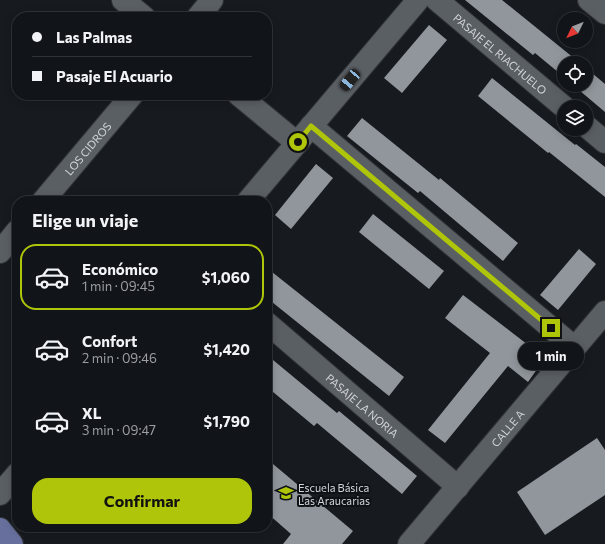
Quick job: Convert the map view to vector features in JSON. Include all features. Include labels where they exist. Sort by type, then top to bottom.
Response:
[{"type":"main road","points":[[0,529],[12,544]]},
{"type":"street","points":[[123,0],[138,12]]},
{"type":"street","points":[[202,12],[212,0]]},
{"type":"street","points":[[252,196],[418,0]]},
{"type":"street","name":"PASAJE EL RIACHUELO","points":[[437,0],[557,101]]},
{"type":"street","points":[[589,0],[605,13]]},
{"type":"street","name":"LOS CIDROS","points":[[47,196],[128,100]]},
{"type":"street","points":[[245,100],[298,142]]},
{"type":"street","points":[[311,126],[574,348]]},
{"type":"street","points":[[593,132],[605,142]]},
{"type":"street","points":[[0,252],[12,238]]},
{"type":"street","name":"CALLE A","points":[[409,544],[605,312]]},
{"type":"street","name":"PASAJE LA NORIA","points":[[272,327],[458,487]]},
{"type":"street","points":[[0,494],[12,480]]},
{"type":"building","points":[[465,0],[502,0],[557,44],[557,48],[561,48],[571,56],[557,56],[557,71],[535,53],[533,55]]},
{"type":"building","points":[[429,25],[447,40],[402,93],[384,78]]},
{"type":"building","points":[[593,74],[605,84],[605,112],[593,102],[593,100],[591,100],[581,92],[593,92]]},
{"type":"building","points":[[492,78],[557,130],[557,136],[564,136],[605,167],[605,197],[549,152],[548,153],[478,96]]},
{"type":"building","points":[[362,118],[439,180],[440,178],[518,243],[503,261],[420,191],[418,193],[347,136]]},
{"type":"building","points":[[316,164],[333,178],[291,229],[275,215]]},
{"type":"building","points":[[373,214],[444,271],[429,289],[359,232]]},
{"type":"building","points":[[579,249],[596,264],[558,310],[540,295]]},
{"type":"building","points":[[272,272],[404,377],[389,396],[272,302]]},
{"type":"building","points":[[463,295],[545,358],[528,382],[508,366],[445,443],[428,430],[490,353],[445,318]]},
{"type":"building","points":[[272,359],[337,413],[339,411],[417,476],[402,494],[317,423],[314,426],[272,391]]},
{"type":"building","points":[[597,438],[605,450],[605,495],[545,535],[517,492]]},
{"type":"building","points":[[272,463],[353,531],[342,544],[283,544],[291,534],[272,517]]},
{"type":"place","name":"Escuela Básica Las Araucarias","points":[[286,493]]},
{"type":"route","points":[[298,142],[311,126],[551,328]]}]
